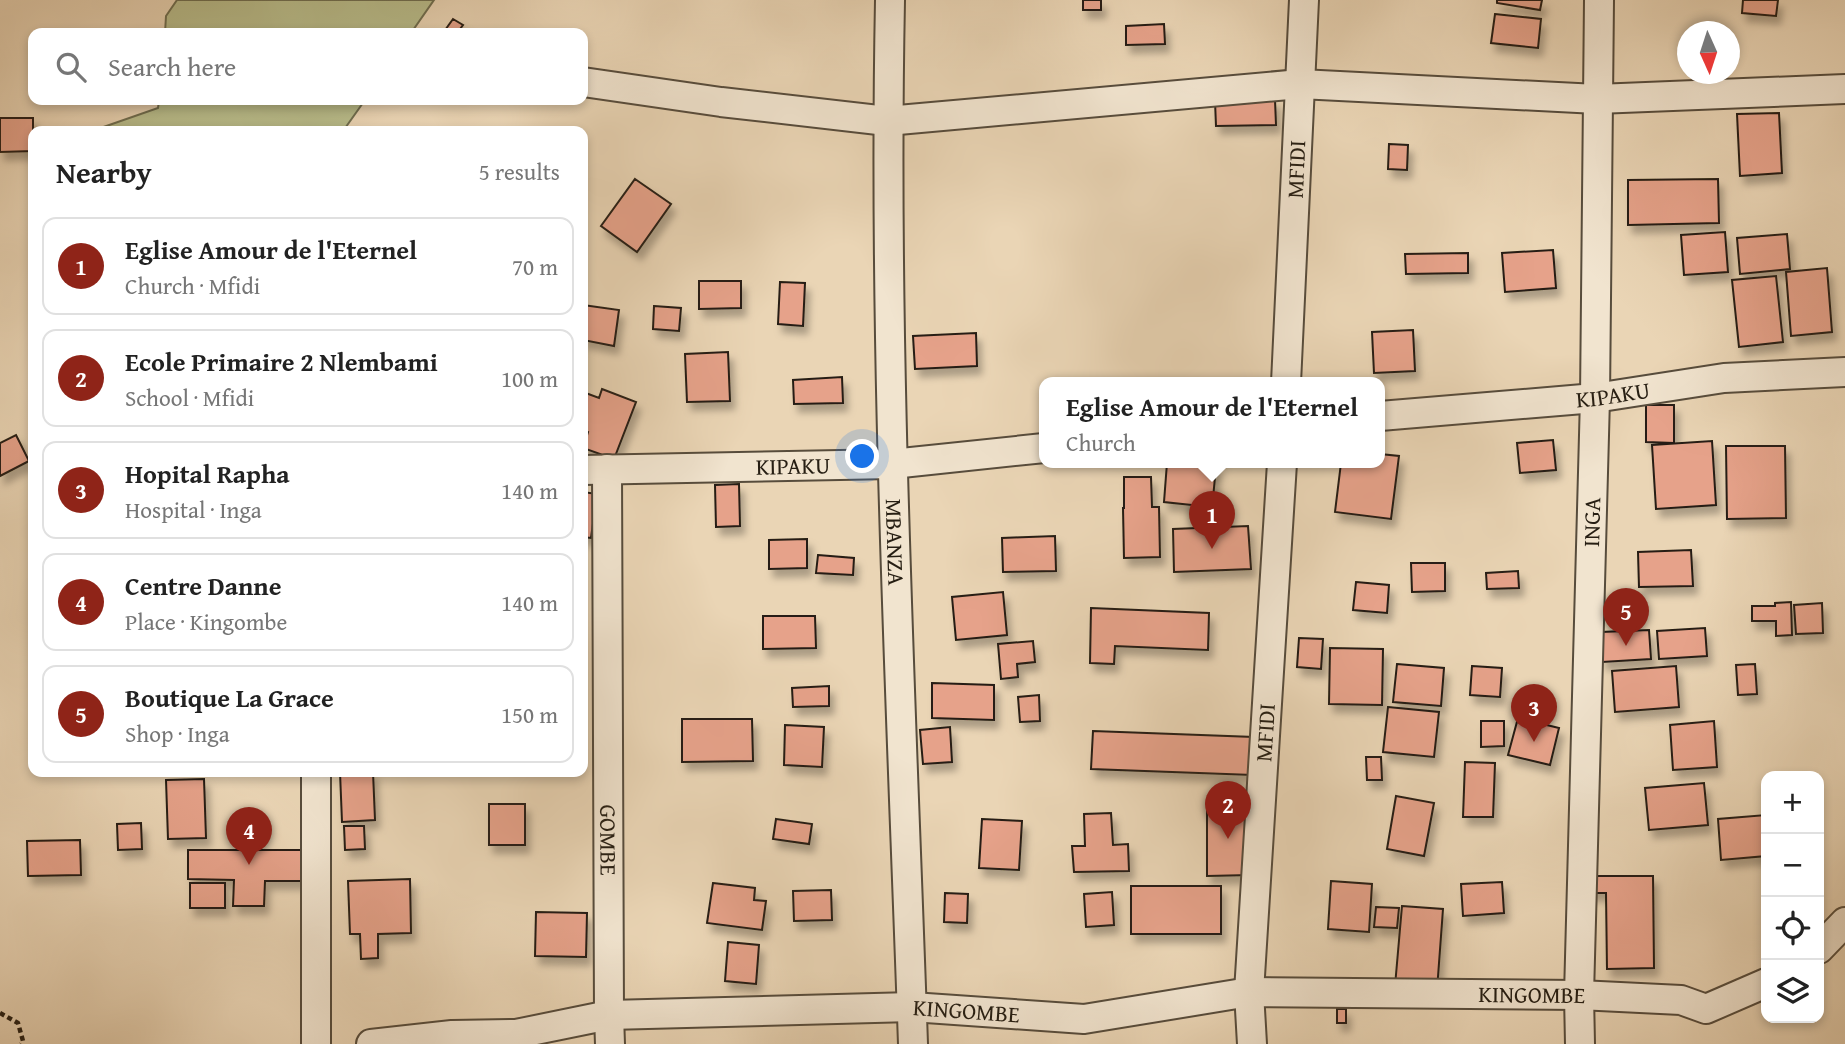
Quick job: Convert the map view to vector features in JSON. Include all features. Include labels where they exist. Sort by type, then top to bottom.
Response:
[{"type":"street","name":"MBANZA","points":[[890,0],[887,121],[892,464],[913,1044]]},
{"type":"street","name":"MFIDI","points":[[1286,377],[1304,0]]},
{"type":"street","name":"INGA","points":[[1580,1044],[1579,995],[1595,398],[1599,0]]},
{"type":"street","points":[[588,83],[721,102],[887,121],[1300,84],[1597,99],[1845,89]]},
{"type":"street","name":"KIPAKU","points":[[1385,416],[1595,398],[1724,378],[1845,372]]},
{"type":"street","name":"KIPAKU","points":[[595,469],[892,464],[1039,449]]},
{"type":"street","name":"MFIDI","points":[[1252,1044],[1249,992],[1282,468]]},
{"type":"street","name":"GOMBE","points":[[595,469],[610,1044]]},
{"type":"street","points":[[316,777],[316,1044]]},
{"type":"street","points":[[1824,943],[1845,922]]},
{"type":"street","name":"KINGOMBE","points":[[371,1044],[452,1035],[516,1034],[609,1015],[912,1007],[1084,1019],[1249,992],[1579,995],[1681,1000],[1706,1009],[1761,985]]},
{"type":"path","points":[[0,1013],[18,1023],[23,1041],[21,1044]]},
{"type":"green space","points":[[177,0],[434,0],[414,28],[165,28],[166,16]]},
{"type":"green space","points":[[158,105],[361,105],[347,126],[106,126],[158,108]]},
{"type":"building","points":[[1083,0],[1101,0],[1101,10],[1083,10]]},
{"type":"building","points":[[1497,0],[1542,0],[1540,10],[1497,3]]},
{"type":"building","points":[[1743,0],[1778,0],[1776,16],[1742,13]]},
{"type":"building","points":[[1495,14],[1541,19],[1538,48],[1491,43]]},
{"type":"building","points":[[453,19],[463,25],[461,28],[447,28]]},
{"type":"building","points":[[1164,24],[1165,44],[1126,45],[1126,26]]},
{"type":"building","points":[[1275,100],[1276,125],[1216,126],[1215,101]]},
{"type":"building","points":[[1779,113],[1782,173],[1740,176],[1737,114]]},
{"type":"building","points":[[0,118],[33,118],[33,126],[28,126],[28,151],[0,152]]},
{"type":"building","points":[[1389,144],[1408,145],[1407,170],[1388,169]]},
{"type":"building","points":[[635,179],[671,204],[637,252],[601,226]]},
{"type":"building","points":[[1718,179],[1719,223],[1628,225],[1628,180]]},
{"type":"building","points":[[1725,232],[1728,272],[1684,275],[1681,235]]},
{"type":"building","points":[[1787,234],[1790,269],[1740,274],[1737,238]]},
{"type":"building","points":[[1553,250],[1556,288],[1505,292],[1502,253]]},
{"type":"building","points":[[1468,253],[1468,273],[1406,274],[1405,254]]},
{"type":"building","points":[[1827,268],[1832,332],[1791,336],[1786,272]]},
{"type":"building","points":[[1776,276],[1783,342],[1739,347],[1732,280]]},
{"type":"building","points":[[699,281],[741,281],[741,308],[699,309]]},
{"type":"building","points":[[780,282],[805,283],[803,326],[778,324]]},
{"type":"building","points":[[588,306],[619,310],[614,346],[588,341]]},
{"type":"building","points":[[654,306],[681,308],[679,331],[653,329]]},
{"type":"building","points":[[1413,330],[1415,371],[1374,373],[1372,332]]},
{"type":"building","points":[[976,333],[977,366],[915,369],[913,336]]},
{"type":"building","points":[[728,352],[730,401],[687,402],[685,354]]},
{"type":"building","points":[[842,377],[843,403],[794,404],[793,380]]},
{"type":"building","points":[[602,389],[636,402],[614,459],[588,450],[588,394],[599,398]]},
{"type":"building","points":[[1646,405],[1674,405],[1674,443],[1646,442]]},
{"type":"building","points":[[16,435],[28,462],[0,476],[0,443]]},
{"type":"building","points":[[1553,440],[1556,470],[1520,473],[1517,443]]},
{"type":"building","points":[[1712,441],[1716,505],[1656,509],[1652,445]]},
{"type":"building","points":[[1726,446],[1785,446],[1786,518],[1727,519]]},
{"type":"building","points":[[1385,455],[1399,456],[1391,519],[1335,512],[1340,468],[1385,468]]},
{"type":"building","points":[[1167,468],[1216,468],[1213,498],[1202,497],[1201,506],[1164,502]]},
{"type":"building","points":[[1124,477],[1151,477],[1152,507],[1159,507],[1160,557],[1124,558]]},
{"type":"building","points":[[739,484],[740,526],[716,527],[715,485]]},
{"type":"building","points":[[588,493],[597,494],[591,538],[588,538]]},
{"type":"building","points":[[1248,526],[1251,569],[1174,572],[1173,529]]},
{"type":"building","points":[[1055,536],[1056,571],[1003,572],[1002,538]]},
{"type":"building","points":[[807,539],[807,568],[769,569],[769,540]]},
{"type":"building","points":[[1691,550],[1693,586],[1639,587],[1638,552]]},
{"type":"building","points":[[818,555],[854,558],[853,575],[816,573]]},
{"type":"building","points":[[1411,563],[1445,563],[1445,591],[1412,592]]},
{"type":"building","points":[[1518,571],[1519,588],[1487,589],[1486,573]]},
{"type":"building","points":[[1356,582],[1389,585],[1387,613],[1353,610]]},
{"type":"building","points":[[1003,592],[1007,635],[956,640],[952,597]]},
{"type":"building","points":[[1791,602],[1792,635],[1776,636],[1776,621],[1752,621],[1752,606],[1775,606],[1775,603]]},
{"type":"building","points":[[1822,603],[1823,633],[1796,634],[1794,605]]},
{"type":"building","points":[[1091,608],[1209,613],[1208,650],[1115,646],[1114,664],[1090,663]]},
{"type":"building","points":[[763,616],[815,616],[816,648],[763,649]]},
{"type":"building","points":[[1705,628],[1707,656],[1659,659],[1657,631]]},
{"type":"building","points":[[1649,630],[1651,659],[1602,662],[1601,632]]},
{"type":"building","points":[[1299,638],[1323,639],[1321,669],[1297,667]]},
{"type":"building","points":[[1033,641],[1035,662],[1017,664],[1018,677],[1001,679],[998,644]]},
{"type":"building","points":[[1330,648],[1383,649],[1382,705],[1329,704]]},
{"type":"building","points":[[1397,664],[1444,668],[1441,706],[1393,702]]},
{"type":"building","points":[[1755,664],[1757,694],[1738,695],[1736,665]]},
{"type":"building","points":[[1472,666],[1502,668],[1500,697],[1470,695]]},
{"type":"building","points":[[1676,666],[1679,707],[1615,712],[1612,671]]},
{"type":"building","points":[[932,683],[994,685],[994,720],[932,718]]},
{"type":"building","points":[[829,686],[829,706],[793,707],[792,688]]},
{"type":"building","points":[[1039,695],[1040,721],[1020,722],[1018,697]]},
{"type":"building","points":[[1388,707],[1439,712],[1434,757],[1383,752]]},
{"type":"building","points":[[1518,718],[1559,728],[1550,765],[1508,755]]},
{"type":"building","points":[[682,719],[752,719],[753,761],[682,762]]},
{"type":"building","points":[[1481,721],[1504,721],[1504,746],[1481,747]]},
{"type":"building","points":[[1714,721],[1717,767],[1673,770],[1670,725]]},
{"type":"building","points":[[785,725],[824,727],[822,767],[784,765]]},
{"type":"building","points":[[950,727],[952,762],[923,764],[920,730]]},
{"type":"building","points":[[1093,731],[1254,737],[1253,775],[1091,769]]},
{"type":"building","points":[[1366,757],[1381,757],[1382,780],[1367,780]]},
{"type":"building","points":[[1465,762],[1495,763],[1493,817],[1463,817]]},
{"type":"building","points":[[340,777],[373,777],[375,820],[342,822]]},
{"type":"building","points":[[204,779],[206,838],[168,839],[166,780]]},
{"type":"building","points":[[1704,783],[1708,825],[1649,830],[1645,788]]},
{"type":"building","points":[[1396,796],[1434,803],[1424,856],[1387,849]]},
{"type":"building","points":[[1250,802],[1250,875],[1207,876],[1207,803]]},
{"type":"building","points":[[489,804],[525,804],[525,845],[489,845]]},
{"type":"building","points":[[1111,813],[1113,845],[1128,844],[1129,871],[1074,872],[1072,846],[1085,846],[1084,814]]},
{"type":"building","points":[[1761,815],[1761,856],[1721,860],[1718,819]]},
{"type":"building","points":[[776,819],[812,824],[809,844],[773,839]]},
{"type":"building","points":[[982,819],[1022,821],[1019,870],[979,868]]},
{"type":"building","points":[[141,823],[142,849],[118,850],[117,824]]},
{"type":"building","points":[[344,826],[364,826],[365,849],[345,850]]},
{"type":"building","points":[[80,840],[81,875],[28,876],[27,841]]},
{"type":"building","points":[[188,850],[310,850],[310,881],[265,881],[264,906],[233,906],[234,880],[188,879]]},
{"type":"building","points":[[1588,876],[1653,876],[1654,968],[1607,969],[1606,893],[1588,893]]},
{"type":"building","points":[[410,879],[411,933],[378,934],[378,958],[361,959],[360,934],[350,934],[348,881]]},
{"type":"building","points":[[1331,881],[1372,884],[1369,932],[1328,929]]},
{"type":"building","points":[[1502,882],[1504,913],[1463,916],[1461,884]]},
{"type":"building","points":[[190,883],[225,883],[225,908],[190,908]]},
{"type":"building","points":[[713,883],[755,888],[754,900],[766,901],[762,930],[707,923]]},
{"type":"building","points":[[1131,886],[1221,886],[1221,934],[1131,934]]},
{"type":"building","points":[[831,890],[832,920],[794,921],[793,891]]},
{"type":"building","points":[[1112,892],[1114,925],[1086,927],[1084,894]]},
{"type":"building","points":[[945,893],[968,894],[967,923],[944,922]]},
{"type":"building","points":[[1402,906],[1443,909],[1437,990],[1395,986]]},
{"type":"building","points":[[1376,907],[1399,908],[1397,928],[1374,927]]},
{"type":"building","points":[[536,912],[587,913],[586,957],[535,956]]},
{"type":"building","points":[[728,942],[759,945],[756,984],[725,981]]},
{"type":"building","points":[[1337,1009],[1346,1009],[1346,1023],[1337,1023]]},
{"type":"place","name":"Eglise Amour de l'Eternel","points":[[1212,549]]},
{"type":"place","name":"Boutique La Grace","points":[[1626,646]]},
{"type":"place","name":"Hopital Rapha","points":[[1534,742]]},
{"type":"place","name":"Ecole Primaire 2 Nlembami","points":[[1228,839]]},
{"type":"place","name":"Centre Danne","points":[[249,865]]}]
